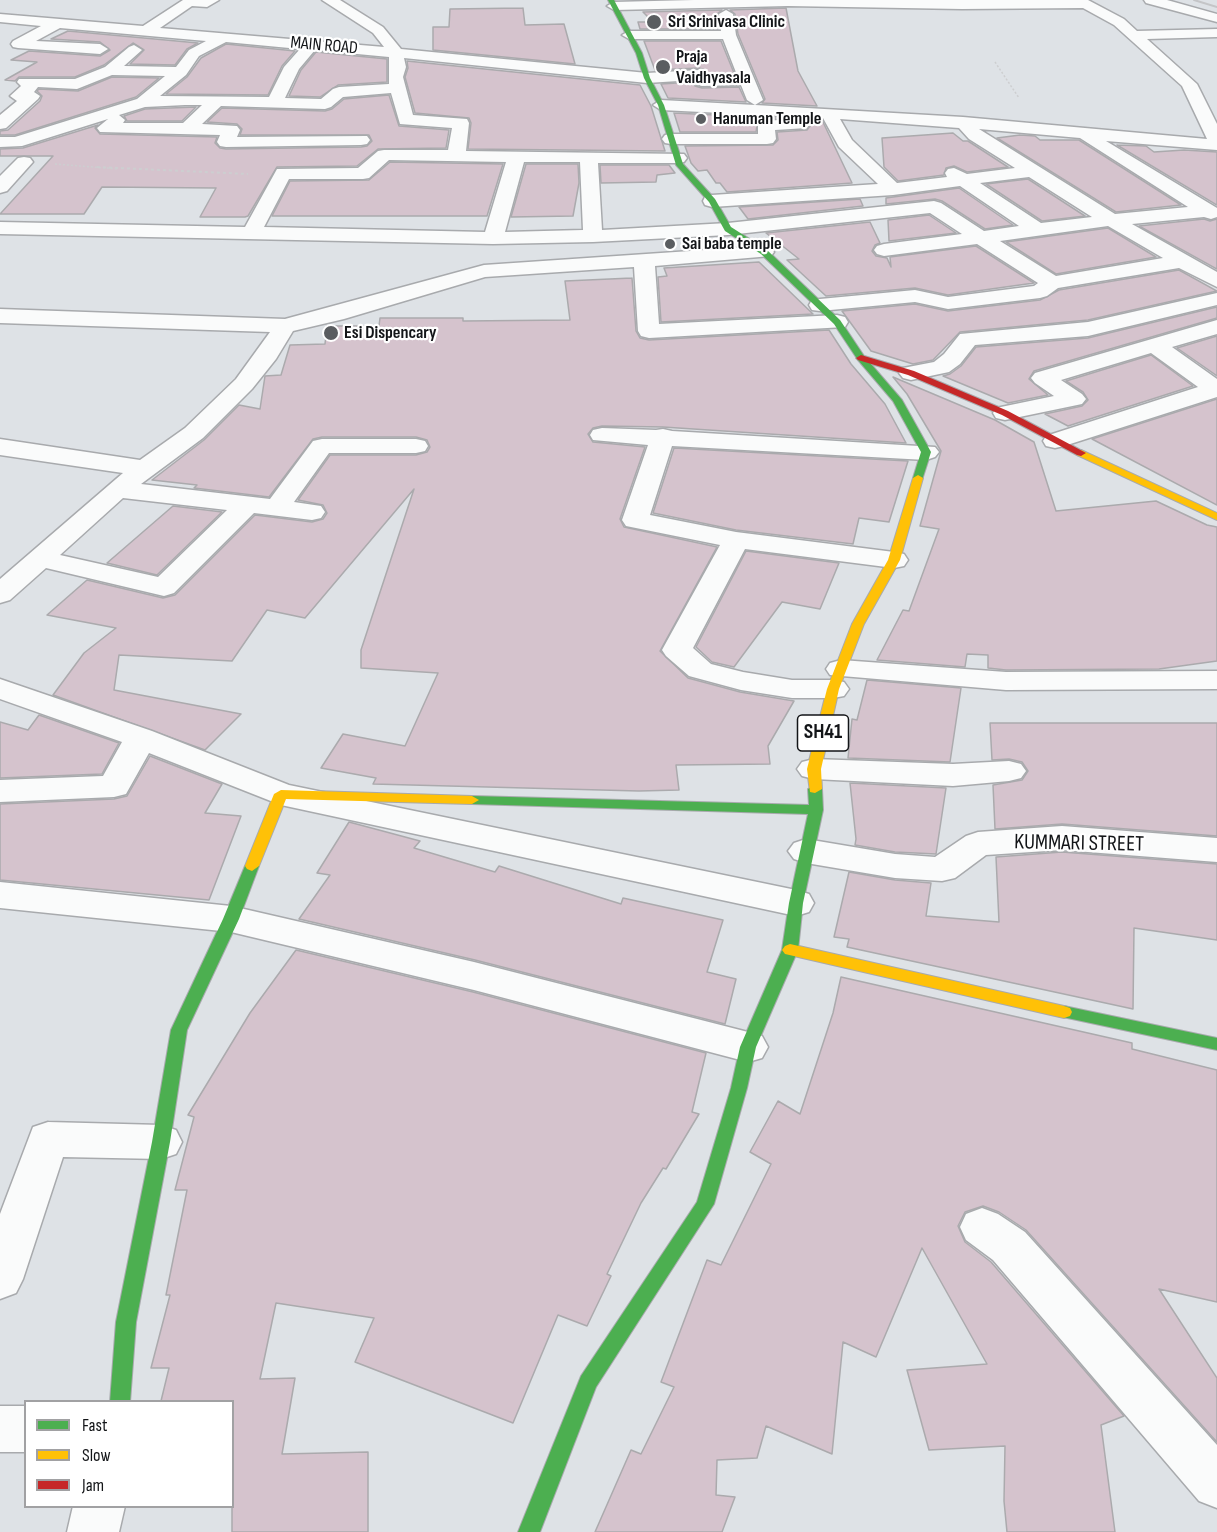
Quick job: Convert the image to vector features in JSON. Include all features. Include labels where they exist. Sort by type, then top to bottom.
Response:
[{"type":"main road","points":[[614,7],[639,53],[647,78],[661,105],[680,165],[712,201],[728,229],[764,252],[837,322],[861,358],[897,400],[926,453]]},
{"type":"main road","points":[[861,358],[911,373],[1005,413],[1055,441],[1217,518]]},
{"type":"main road","name":"SH41","points":[[529,1532],[588,1382],[705,1204],[739,1088],[748,1047],[790,950],[796,903],[816,810],[814,769],[837,679],[858,624],[894,560],[926,453]]},
{"type":"main road","points":[[120,1400],[126,1322],[161,1142],[179,1030],[231,919],[281,794],[816,810]]},
{"type":"main road","points":[[790,950],[1013,1001],[1217,1044]]},
{"type":"street","points":[[146,31],[189,2],[207,3],[212,0]]},
{"type":"street","points":[[329,0],[351,11],[378,30],[397,60],[395,77],[406,120],[461,123],[456,156]]},
{"type":"street","points":[[1151,0],[1217,18]]},
{"type":"street","points":[[614,7],[788,1],[915,12],[909,2]]},
{"type":"street","points":[[661,105],[760,109],[830,118],[963,122],[1217,144],[1189,84],[1119,22],[1082,2],[909,2]]},
{"type":"street","points":[[614,7],[683,15],[686,23],[731,24]]},
{"type":"street","points":[[6,19],[45,8]]},
{"type":"street","points":[[760,109],[746,80],[731,24],[730,11],[883,8]]},
{"type":"street","name":"MAIN ROAD","points":[[6,19],[312,45],[397,60],[647,78],[699,75],[702,81],[746,80]]},
{"type":"street","points":[[0,124],[32,96],[18,96],[23,82],[77,84],[110,70],[139,50],[18,44],[58,23]]},
{"type":"street","points":[[629,35],[731,24]]},
{"type":"street","points":[[1134,35],[1217,33]]},
{"type":"street","points":[[223,38],[194,53],[180,72],[106,128],[231,130],[226,142],[361,140]]},
{"type":"street","points":[[274,103],[292,67],[312,45]]},
{"type":"street","points":[[174,52],[194,53]]},
{"type":"street","points":[[374,67],[397,60]]},
{"type":"street","points":[[292,67],[316,67]]},
{"type":"street","points":[[110,70],[180,72]]},
{"type":"street","points":[[1189,84],[1208,84]]},
{"type":"street","points":[[0,142],[16,142],[44,135],[143,102],[217,101],[326,104],[339,92],[398,88]]},
{"type":"street","points":[[187,128],[217,101]]},
{"type":"street","points":[[671,139],[767,139],[766,124],[830,118]]},
{"type":"street","points":[[830,118],[845,143],[893,189]]},
{"type":"street","points":[[963,122],[975,135],[1111,220],[1217,281]]},
{"type":"street","points":[[1083,134],[1212,214]]},
{"type":"street","points":[[1004,153],[941,160],[990,200],[1037,229]]},
{"type":"street","points":[[251,234],[283,173],[363,174],[384,155],[678,158]]},
{"type":"street","points":[[493,238],[517,156]]},
{"type":"street","points":[[589,157],[593,236]]},
{"type":"street","points":[[0,160],[24,162]]},
{"type":"street","points":[[0,187],[24,162]]},
{"type":"street","points":[[712,201],[893,189],[1033,171]]},
{"type":"street","points":[[0,228],[493,238],[593,236],[728,229],[1065,191]]},
{"type":"street","points":[[934,207],[978,238],[1052,283]]},
{"type":"street","points":[[884,250],[1111,220],[1212,214]]},
{"type":"street","points":[[847,217],[948,303]]},
{"type":"street","points":[[0,316],[285,326],[336,314],[484,270],[764,252]]},
{"type":"street","points":[[644,259],[648,331],[837,322]]},
{"type":"street","points":[[820,305],[915,296],[948,303],[1040,292],[1052,283],[1182,261]]},
{"type":"street","points":[[911,373],[941,367],[952,359],[968,339],[1088,329],[1217,299]]},
{"type":"street","points":[[0,594],[117,489],[194,433],[244,384],[268,354],[285,326]]},
{"type":"street","points":[[1005,413],[1074,399],[1043,378],[1217,327]]},
{"type":"street","points":[[1154,345],[1217,389]]},
{"type":"street","points":[[1055,441],[1217,389]]},
{"type":"street","points":[[602,435],[663,436],[926,453]]},
{"type":"street","points":[[663,436],[635,520],[735,540],[894,560]]},
{"type":"street","points":[[276,509],[322,446],[416,446]]},
{"type":"street","points":[[0,447],[143,468]]},
{"type":"street","points":[[117,489],[312,512]]},
{"type":"street","points":[[39,558],[164,586],[247,505]]},
{"type":"street","points":[[735,540],[677,650],[700,670],[741,681],[792,689],[837,679],[1217,680]]},
{"type":"street","points":[[2,694],[141,738],[281,794],[796,903]]},
{"type":"street","points":[[0,791],[114,786],[141,738]]},
{"type":"street","points":[[814,769],[953,775],[1010,771]]},
{"type":"street","name":"KUMMARI STREET","points":[[806,851],[895,866],[942,869],[978,844],[988,843],[1062,838],[1217,850]]},
{"type":"street","points":[[0,895],[231,919],[474,976],[748,1047]]},
{"type":"street","points":[[0,1279],[48,1138],[161,1142]]},
{"type":"street","points":[[982,1227],[1009,1246],[1217,1483]]},
{"type":"street","points":[[0,1429],[24,1429]]},
{"type":"street","points":[[93,1532],[99,1508]]},
{"type":"path","points":[[24,162],[138,170],[283,173]]},
{"type":"building","points":[[523,8],[525,25],[564,24],[575,64],[433,50],[433,27],[449,27],[450,9]]},
{"type":"building","points":[[786,8],[798,71],[817,106],[762,103],[765,99],[738,34],[735,14],[730,10]]},
{"type":"building","points":[[722,10],[717,14],[718,29],[640,29],[638,22],[653,22],[643,12]]},
{"type":"building","points":[[68,31],[198,43],[187,49],[175,65],[130,64],[144,50],[133,43],[104,65],[75,77],[19,77],[15,81],[5,80],[37,62],[11,60],[29,51],[100,56],[110,50],[100,42],[51,39]]},
{"type":"building","points":[[644,41],[721,41],[734,73],[708,74],[706,70],[699,68],[655,70]]},
{"type":"building","points":[[226,44],[295,51],[282,66],[268,95],[166,94],[187,77],[201,58]]},
{"type":"building","points":[[316,52],[387,59],[387,82],[338,85],[320,97],[289,96],[301,70]]},
{"type":"building","points":[[407,61],[640,85],[651,106],[665,151],[468,149],[471,123],[469,118],[415,113],[405,77],[408,68]]},
{"type":"building","points":[[112,77],[159,78],[136,97],[15,135],[0,135],[0,131],[8,130],[40,101],[42,96],[37,91],[39,89],[78,91]]},
{"type":"building","points":[[693,82],[695,86],[702,88],[739,87],[746,102],[668,98],[661,84]]},
{"type":"building","points":[[389,95],[399,126],[449,130],[446,148],[378,149],[357,166],[277,167],[248,216],[245,217],[200,217],[216,188],[102,187],[84,214],[0,214],[53,156],[0,156],[0,149],[23,148],[98,125],[95,128],[100,134],[217,137],[215,143],[220,148],[226,149],[361,147],[367,146],[372,141],[369,135],[240,135],[242,129],[237,124],[207,122],[222,108],[325,111],[332,109],[344,99]]},
{"type":"building","points":[[196,107],[182,121],[127,121],[124,116],[145,109]]},
{"type":"building","points":[[674,113],[776,118],[758,120],[756,132],[680,132]]},
{"type":"building","points":[[809,120],[822,120],[852,183],[727,192],[720,183],[716,183],[707,170],[698,171],[691,163],[685,146],[773,145],[778,140],[777,132],[807,130],[811,125]]},
{"type":"building","points":[[953,133],[1008,167],[967,172],[954,166],[946,168],[944,175],[898,181],[884,167],[882,138]]},
{"type":"building","points":[[1035,136],[1040,140],[1079,140],[1181,205],[1116,212],[997,138]]},
{"type":"building","points":[[1117,145],[1146,146],[1154,152],[1184,150],[1217,152],[1217,205]]},
{"type":"building","points":[[390,162],[503,164],[487,216],[272,216],[290,181],[369,180]]},
{"type":"building","points":[[526,164],[578,164],[579,183],[573,216],[511,217]]},
{"type":"building","points":[[600,165],[669,165],[675,173],[657,175],[656,182],[601,183]]},
{"type":"building","points":[[1028,179],[1085,216],[1042,221],[986,184]]},
{"type":"building","points":[[959,188],[1013,225],[985,229],[942,201],[935,199],[886,204],[886,198]]},
{"type":"building","points":[[860,199],[863,206],[748,219],[739,207]]},
{"type":"building","points":[[929,215],[956,233],[889,241],[888,220]]},
{"type":"building","points":[[1204,219],[1210,221],[1217,219],[1217,269],[1139,226]]},
{"type":"building","points":[[870,222],[880,243],[875,245],[872,251],[876,256],[887,258],[891,267],[890,257],[976,246],[1034,283],[948,295],[915,288],[826,296],[787,260],[799,259],[766,233]]},
{"type":"building","points":[[1108,228],[1156,257],[1056,274],[1006,242]]},
{"type":"building","points":[[759,262],[813,314],[661,322],[658,277],[667,276],[664,268]]},
{"type":"building","points":[[1179,270],[1217,291],[1088,320],[960,332],[933,360],[913,364],[871,351],[842,311],[915,304],[948,311],[1040,300],[1059,290]]},
{"type":"building","points":[[632,278],[636,331],[640,338],[649,340],[829,330],[851,364],[885,404],[906,443],[663,427],[602,426],[593,428],[588,434],[593,442],[645,447],[620,519],[624,527],[717,547],[660,651],[688,678],[740,692],[794,701],[768,746],[770,764],[676,765],[679,790],[639,791],[373,784],[376,778],[321,768],[343,734],[405,746],[438,673],[361,668],[361,650],[414,489],[305,618],[267,610],[232,661],[119,655],[114,690],[241,714],[205,750],[53,695],[84,653],[116,628],[47,615],[87,580],[163,598],[175,595],[255,515],[312,522],[323,519],[327,513],[323,505],[298,500],[330,455],[416,455],[427,452],[430,447],[427,440],[416,437],[322,437],[313,439],[269,497],[194,488],[197,485],[152,480],[204,440],[239,405],[260,409],[265,376],[281,375],[290,345],[325,344],[327,326],[379,326],[380,318],[463,318],[463,321],[570,320],[565,281]]},
{"type":"building","points":[[1217,307],[1217,318],[1034,371],[1029,379],[1048,395],[1008,403],[943,376],[961,366],[976,347],[1088,338]]},
{"type":"building","points":[[1217,336],[1217,376],[1177,348]]},
{"type":"building","points":[[1151,355],[1193,386],[1068,426],[1045,414],[1082,406],[1088,400],[1083,392],[1066,381]]},
{"type":"building","points":[[893,377],[995,420],[1034,442],[1056,511],[1156,501],[1207,525],[1217,527],[1217,661],[1159,669],[1006,670],[988,668],[988,655],[967,654],[965,667],[877,660],[903,610],[909,611],[939,529],[920,526],[941,451],[907,394]]},
{"type":"building","points":[[1217,399],[1217,505],[1092,439]]},
{"type":"building","points":[[674,448],[908,461],[889,522],[859,518],[853,544],[736,530],[653,513]]},
{"type":"building","points":[[173,506],[222,512],[157,575],[107,563]]},
{"type":"building","points":[[746,551],[839,563],[820,609],[782,602],[734,667],[712,662],[696,647]]},
{"type":"building","points":[[867,680],[961,688],[950,762],[848,758],[852,719],[857,720]]},
{"type":"building","points":[[39,715],[119,743],[102,774],[0,778],[0,722],[28,730]]},
{"type":"building","points":[[990,723],[1217,723],[1217,836],[1062,824],[995,829],[993,785],[1022,780],[1028,771],[1022,762],[1009,759],[992,760]]},
{"type":"building","points":[[150,756],[222,784],[205,813],[241,816],[209,900],[0,880],[0,804],[114,799],[127,796]]},
{"type":"building","points":[[850,783],[946,788],[936,854],[895,852],[855,845]]},
{"type":"building","points":[[349,822],[420,841],[414,848],[495,872],[499,866],[621,904],[623,898],[723,920],[707,972],[736,979],[725,1024],[475,960],[299,919],[330,875],[317,873]]},
{"type":"building","points":[[1062,852],[1217,864],[1217,940],[1134,928],[1133,1009],[847,947],[849,939],[834,937],[849,872],[895,880],[931,883],[926,916],[999,922],[996,857]]},
{"type":"building","points":[[296,950],[473,992],[706,1053],[692,1112],[699,1114],[666,1169],[663,1168],[641,1203],[607,1274],[611,1276],[587,1326],[558,1315],[513,1423],[355,1362],[374,1318],[276,1303],[260,1379],[295,1378],[282,1454],[368,1452],[368,1532],[232,1532],[234,1400],[161,1400],[169,1368],[151,1368],[170,1295],[166,1295],[187,1190],[175,1190],[194,1117],[188,1115],[250,1013]]},
{"type":"building","points":[[841,977],[1132,1043],[1132,1049],[1217,1070],[1217,1302],[1159,1289],[1217,1378],[1217,1442],[1026,1230],[999,1212],[983,1206],[965,1212],[958,1226],[965,1242],[991,1262],[1124,1416],[1101,1425],[1115,1532],[1007,1532],[1004,1501],[1005,1446],[929,1450],[907,1370],[987,1364],[922,1248],[876,1357],[843,1342],[832,1454],[766,1426],[757,1458],[717,1460],[716,1495],[735,1497],[722,1532],[595,1532],[631,1450],[641,1454],[674,1387],[661,1382],[707,1260],[721,1265],[771,1164],[750,1152],[778,1101],[800,1114],[833,1013]]},
{"type":"railway","points":[[1194,0],[1217,7]]},
{"type":"traffic: fast","points":[[611,0],[639,53],[647,78],[661,105],[680,165],[712,201],[728,229],[764,252],[837,322],[861,358],[897,400],[926,452],[918,478]]},
{"type":"traffic: fast","points":[[529,1532],[588,1382],[705,1204],[739,1088],[748,1047],[790,950],[796,903],[816,810],[815,789]]},
{"type":"traffic: fast","points":[[472,800],[816,810]]},
{"type":"traffic: fast","points":[[120,1400],[126,1322],[161,1142],[179,1030],[231,919],[252,866]]},
{"type":"traffic: fast","points":[[1064,1012],[1217,1044]]},
{"type":"traffic: slow","points":[[1081,453],[1217,517]]},
{"type":"traffic: slow","points":[[815,789],[814,769],[833,689],[858,624],[894,560],[918,478]]},
{"type":"traffic: slow","points":[[252,866],[281,794],[472,800]]},
{"type":"traffic: slow","points":[[790,950],[1064,1012]]},
{"type":"traffic: jam","points":[[861,358],[911,373],[1005,413],[1081,453]]},
{"type":"place","name":"Sri Srinivasa Clinic","points":[[654,22]]},
{"type":"place","name":"Praja Vaidhyasala","points":[[663,67]]},
{"type":"place","name":"Hanuman Temple","points":[[701,119]]},
{"type":"place","name":"Sai baba temple","points":[[670,244]]},
{"type":"place","name":"Esi Dispencary","points":[[331,333]]}]
